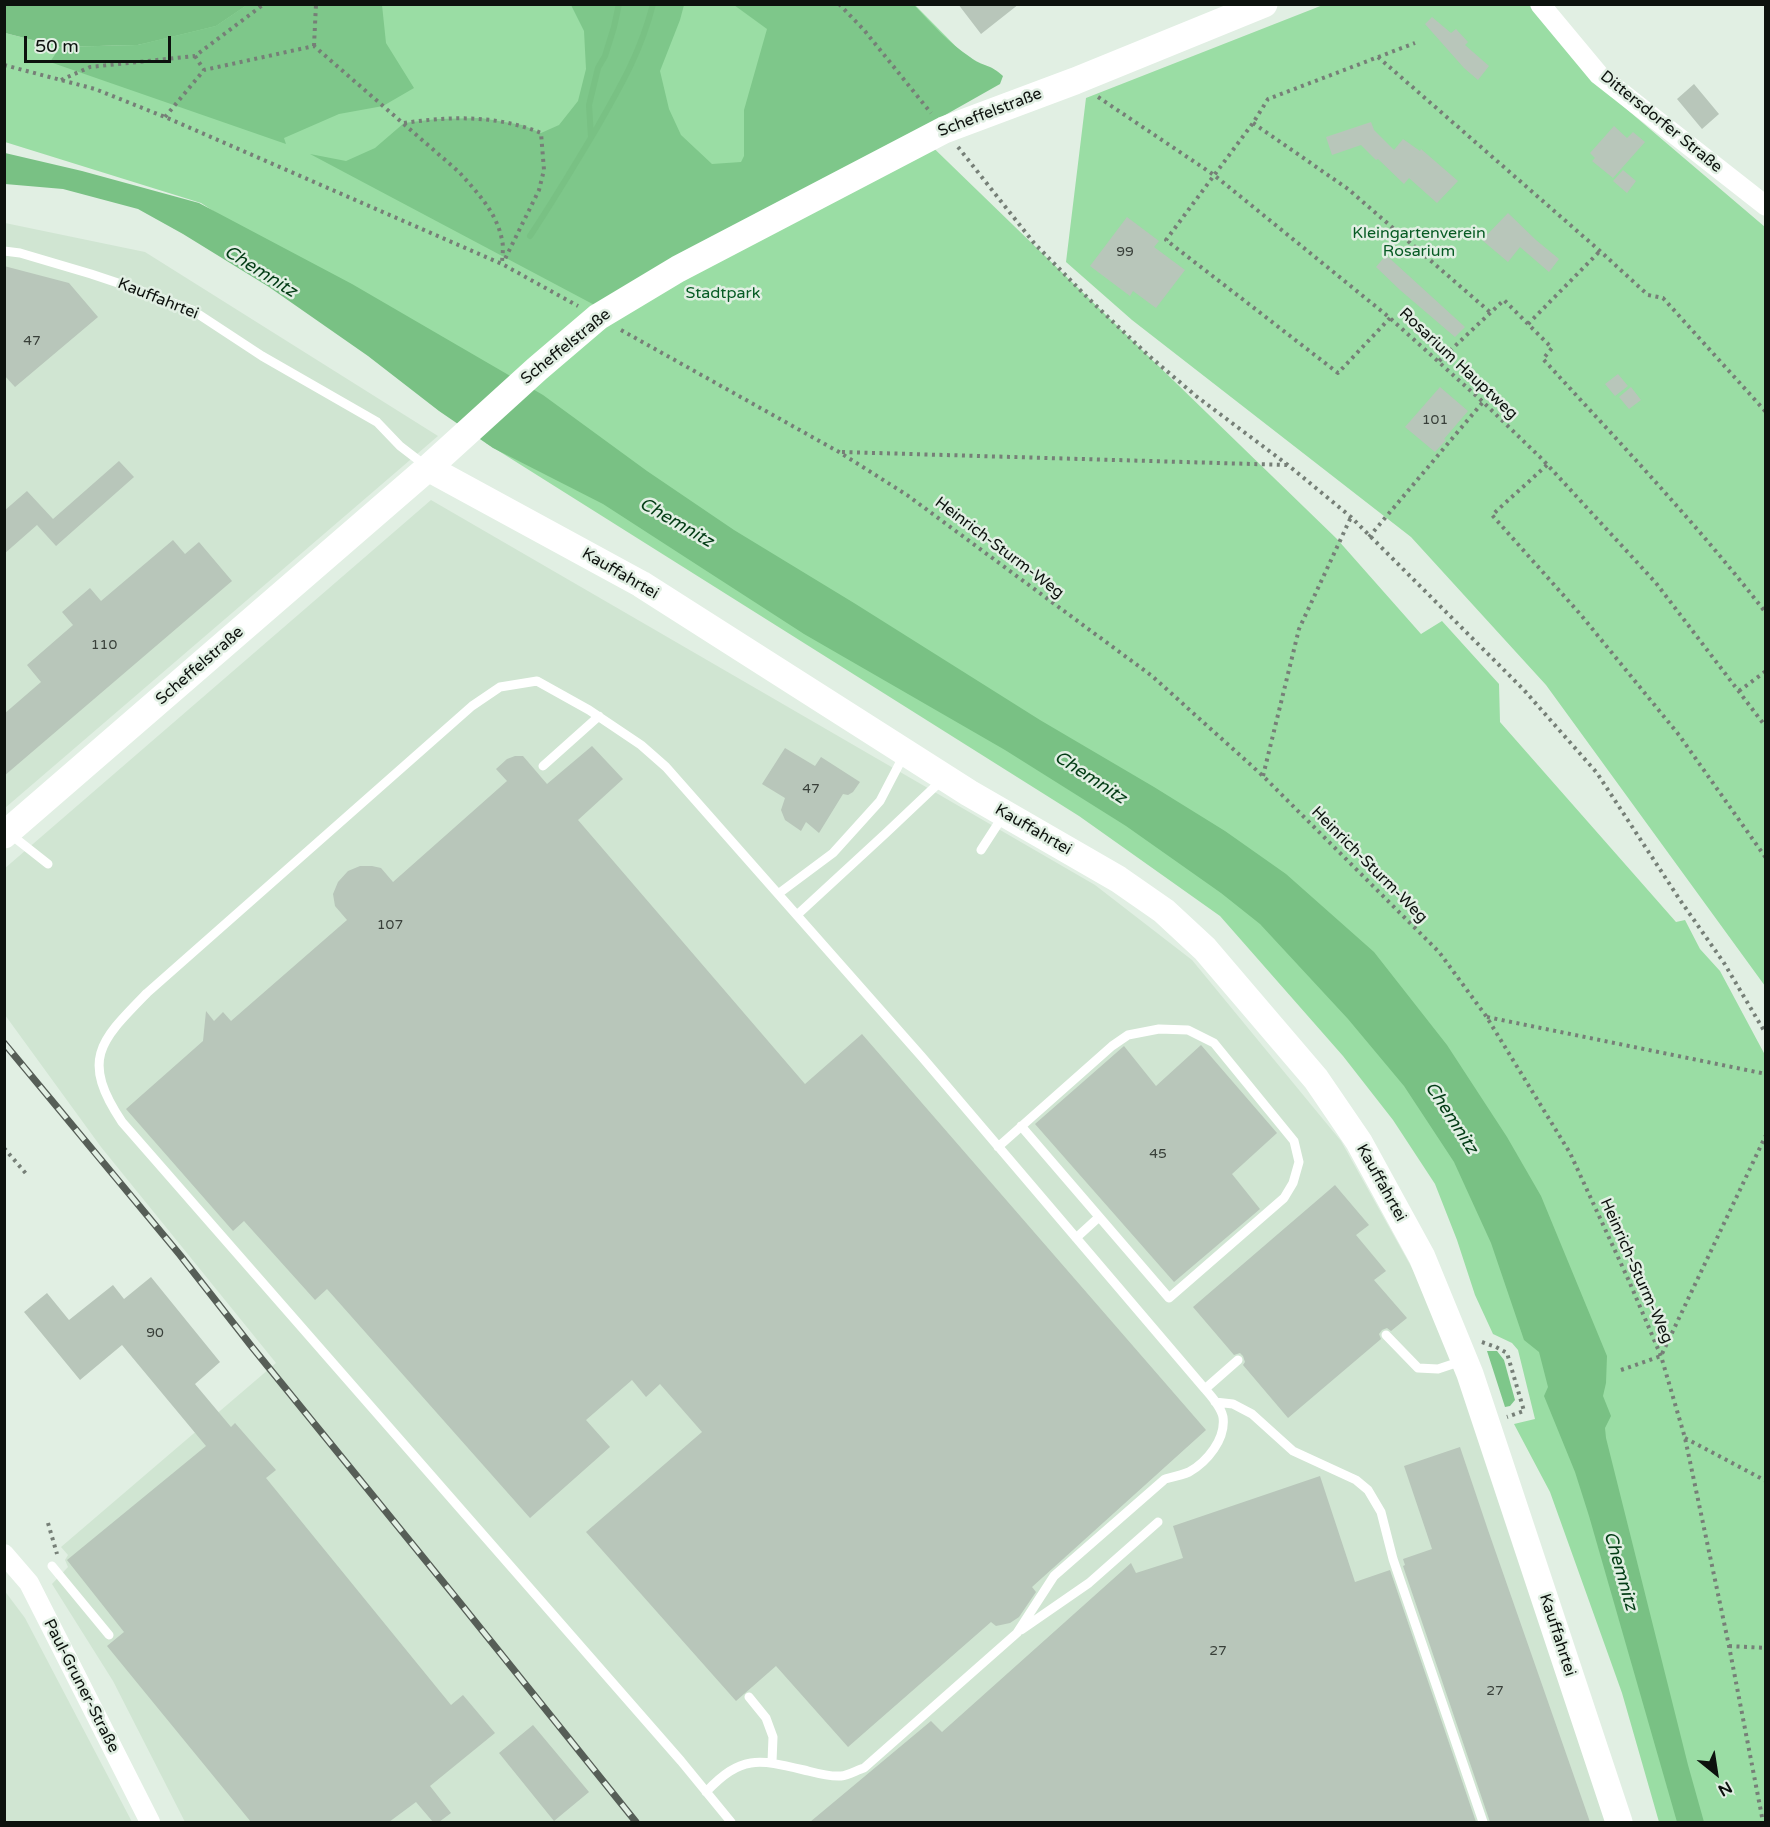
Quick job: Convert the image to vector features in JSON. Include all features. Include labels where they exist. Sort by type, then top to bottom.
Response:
[{"type":"street","name":"Scheffelstraße","points":[[6,834],[428,468],[459,438],[598,317],[678,269],[944,130],[1075,81],[1264,4]]},
{"type":"street","name":"Dittersdorfer Straße","points":[[1540,4],[1599,75],[1766,206]]},
{"type":"street","name":"Kauffahrtei","points":[[428,468],[641,584],[1004,814],[1118,879],[1164,911],[1205,949],[1316,1079],[1359,1142],[1471,1351],[1619,1822]]},
{"type":"street","name":"Paul-Gruner-Straße","points":[[4,1554],[29,1583],[150,1822]]},
{"type":"lane","name":"Kauffahrtei","points":[[4,250],[91,274],[192,310],[262,356],[377,422],[400,446],[428,468]]},
{"type":"lane","points":[[731,1822],[551,1611],[122,1122],[108,1100],[99,1074],[100,1052],[108,1035],[147,993],[472,706],[500,687],[537,681],[599,716],[641,745],[666,767],[998,1147],[1205,1389],[1223,1416],[1222,1435],[1201,1463],[1188,1472],[1166,1479],[1054,1576],[1017,1633]]},
{"type":"lane","points":[[543,766],[599,716]]},
{"type":"lane","points":[[778,894],[833,853],[880,801],[906,751]]},
{"type":"lane","points":[[797,915],[945,777]]},
{"type":"lane","points":[[981,850],[1004,814]]},
{"type":"lane","points":[[6,834],[48,864]]},
{"type":"lane","points":[[998,1147],[1112,1046],[1128,1035],[1159,1029],[1188,1030],[1214,1043],[1294,1141],[1299,1162],[1293,1183],[1284,1198],[1169,1298],[1022,1126]]},
{"type":"lane","points":[[1076,1238],[1100,1217]]},
{"type":"lane","points":[[1386,1335],[1418,1368],[1438,1369],[1471,1351]]},
{"type":"lane","points":[[1205,1389],[1238,1360]]},
{"type":"lane","points":[[1215,1402],[1233,1404],[1252,1414],[1293,1451],[1356,1480],[1368,1490],[1381,1512],[1393,1559],[1483,1822]]},
{"type":"lane","points":[[706,1792],[720,1777],[744,1763],[772,1762],[817,1773],[843,1776],[864,1768],[1017,1633],[1089,1583],[1158,1522]]},
{"type":"lane","points":[[55,1563],[109,1635]]},
{"type":"lane","points":[[749,1697],[766,1718],[773,1737],[772,1762]]},
{"type":"path","points":[[61,80],[90,67],[195,56],[264,4]]},
{"type":"path","points":[[314,46],[316,4]]},
{"type":"path","points":[[839,4],[864,30],[1034,243],[1087,297],[1196,396],[1288,465],[1351,517],[1524,690],[1598,773],[1680,900],[1724,963],[1766,1034]]},
{"type":"path","points":[[1390,318],[1338,373],[1166,240],[1253,123],[1268,99],[1415,43]]},
{"type":"path","points":[[165,117],[204,70],[314,46]]},
{"type":"path","points":[[314,46],[459,172],[477,192],[495,218],[503,242],[502,264]]},
{"type":"path","points":[[195,56],[204,70]]},
{"type":"path","points":[[1378,57],[1648,295],[1663,298],[1766,412]]},
{"type":"path","name":"Heinrich-Sturm-Weg","points":[[4,65],[95,89],[165,117],[502,264],[839,452],[907,495],[1152,676],[1263,776],[1439,952],[1486,1017],[1570,1153],[1661,1356],[1685,1438],[1763,1822]]},
{"type":"path","name":"Rosarium Hauptweg","points":[[1075,81],[1214,175],[1390,318],[1483,402],[1547,465],[1656,583],[1766,727]]},
{"type":"path","points":[[404,123],[437,118],[481,118],[522,125],[541,133],[544,170],[539,190],[502,264]]},
{"type":"path","points":[[1253,123],[1348,189],[1491,313]]},
{"type":"path","points":[[1528,324],[1600,251]]},
{"type":"path","points":[[1439,361],[1504,300],[1552,348],[1543,359],[1670,498],[1766,613]]},
{"type":"path","points":[[1369,537],[1483,402]]},
{"type":"path","points":[[839,452],[1288,465]]},
{"type":"path","points":[[1547,465],[1492,515],[1581,615],[1679,735],[1766,858]]},
{"type":"path","points":[[1263,776],[1299,629],[1351,517]]},
{"type":"path","points":[[1739,691],[1766,671]]},
{"type":"path","points":[[1486,1017],[1766,1074]]},
{"type":"path","points":[[1621,1370],[1661,1356],[1766,1135]]},
{"type":"path","points":[[4,1148],[28,1176]]},
{"type":"path","points":[[1471,1351],[1496,1347],[1507,1353],[1524,1411],[1504,1418]]},
{"type":"path","points":[[1685,1438],[1766,1481]]},
{"type":"path","points":[[48,1523],[55,1563]]},
{"type":"path","points":[[1729,1646],[1766,1648]]},
{"type":"shaded area","points":[[247,5],[382,5],[386,43],[414,88],[383,106],[339,114],[284,138],[286,144],[50,62],[60,47],[138,45],[216,26]]},
{"type":"shaded area","points":[[571,5],[684,5],[660,71],[669,109],[681,135],[712,164],[741,162],[744,156],[744,110],[767,29],[734,5],[914,5],[955,46],[1003,76],[1000,84],[602,309],[310,154],[346,161],[375,148],[404,123],[437,119],[481,118],[522,125],[541,133],[559,125],[578,101],[586,69],[584,31]]},
{"type":"shaded area","points":[[5,223],[145,252],[438,436],[5,808]]},
{"type":"shaded area","points":[[431,500],[1095,885],[1192,960],[1341,1141],[1432,1304],[1612,1822],[185,1822],[113,1681],[52,1584],[68,1567],[65,1560],[68,1555],[61,1547],[276,1363],[101,1147],[5,1015],[4,869]]},
{"type":"shaded area","points":[[1487,1351],[1497,1351],[1504,1360],[1515,1400],[1510,1406],[1505,1407]]},
{"type":"shaded area","points":[[4,1590],[25,1618],[132,1822],[5,1822]]},
{"type":"green space","name":"Stadtpark","points":[[247,4],[915,5],[994,85],[915,130],[1337,539],[1421,634],[1442,621],[1499,684],[1500,722],[1676,922],[1685,920],[1700,949],[1720,971],[1765,1055],[1765,1822],[1659,1822],[1622,1693],[1550,1492],[1514,1424],[1535,1419],[1518,1350],[1512,1343],[1493,1334],[1475,1295],[1435,1184],[1393,1120],[1343,1056],[1220,916],[1079,816],[486,443],[491,391],[201,203],[5,142],[5,33],[60,47],[138,45]]},
{"type":"green space","name":"Kleingartenverein Rosarium","points":[[1323,5],[1534,5],[1590,78],[1765,227],[1765,986],[1546,685],[1411,537],[1132,320],[1066,262],[1086,98]]},
{"type":"water","points":[[5,4],[247,5],[216,26],[138,45],[60,47],[5,33]]},
{"type":"water","name":"Chemnitz","points":[[5,153],[199,203],[352,284],[543,395],[647,471],[734,530],[1040,720],[1225,831],[1286,874],[1374,952],[1447,1045],[1507,1137],[1541,1196],[1607,1356],[1603,1396],[1611,1416],[1605,1428],[1606,1438],[1704,1822],[1677,1822],[1589,1516],[1575,1472],[1544,1396],[1548,1387],[1539,1352],[1524,1340],[1491,1243],[1454,1162],[1404,1086],[1348,1019],[1260,924],[1221,893],[1126,826],[1005,750],[804,634],[603,504],[493,448],[269,287],[183,234],[138,209],[63,189],[5,184]]},
{"type":"building","points":[[958,4],[1019,4],[981,34]]},
{"type":"building","points":[[1432,17],[1451,33],[1456,29],[1468,42],[1465,45],[1489,66],[1478,80],[1464,68],[1425,24]]},
{"type":"building","points":[[1694,84],[1719,114],[1702,129],[1677,99]]},
{"type":"building","points":[[1371,122],[1374,130],[1394,150],[1403,139],[1420,151],[1421,149],[1458,181],[1437,203],[1409,178],[1404,184],[1361,145],[1332,155],[1326,137]]},
{"type":"building","points":[[1614,126],[1627,138],[1633,132],[1645,142],[1613,178],[1592,161],[1595,158],[1590,153]]},
{"type":"building","points":[[1623,170],[1636,181],[1627,193],[1613,181]]},
{"type":"building","points":[[1508,213],[1559,259],[1549,272],[1520,247],[1508,262],[1482,240]]},
{"type":"building","points":[[1127,217],[1159,241],[1154,247],[1185,270],[1156,308],[1133,291],[1130,296],[1090,266]]},
{"type":"building","points":[[1386,255],[1465,327],[1455,337],[1376,267]]},
{"type":"building","points":[[4,266],[69,283],[98,317],[15,387],[4,375]]},
{"type":"building","points":[[1618,374],[1628,386],[1615,396],[1605,384]]},
{"type":"building","points":[[1440,387],[1468,411],[1435,452],[1405,427]]},
{"type":"building","points":[[1631,387],[1641,400],[1629,409],[1619,397]]},
{"type":"building","points":[[119,461],[134,477],[56,546],[37,525],[4,554],[4,511],[27,491],[53,519]]},
{"type":"building","points":[[173,540],[185,554],[199,542],[232,581],[4,776],[4,714],[41,682],[27,665],[73,625],[62,612],[90,588],[101,601]]},
{"type":"building","points":[[592,746],[623,779],[578,820],[805,1084],[862,1034],[1206,1430],[1032,1587],[1036,1592],[1019,1617],[1010,1623],[996,1626],[991,1622],[848,1747],[776,1666],[736,1701],[586,1532],[702,1432],[660,1384],[646,1397],[632,1380],[586,1420],[610,1447],[530,1518],[327,1289],[315,1300],[244,1221],[233,1231],[126,1109],[203,1041],[206,1011],[214,1021],[223,1012],[231,1021],[347,920],[335,906],[333,894],[338,882],[348,871],[360,866],[381,868],[393,882],[507,781],[496,769],[507,759],[523,756],[547,784]]},
{"type":"building","points":[[785,748],[815,766],[821,757],[860,782],[853,792],[848,795],[843,794],[819,833],[806,822],[801,831],[785,820],[781,810],[785,798],[762,784]]},
{"type":"building","points":[[1201,1045],[1277,1133],[1232,1174],[1260,1209],[1174,1282],[1035,1124],[1124,1046],[1156,1086]]},
{"type":"building","points":[[1335,1185],[1369,1225],[1356,1235],[1386,1271],[1374,1280],[1407,1318],[1391,1331],[1387,1328],[1382,1330],[1379,1334],[1381,1339],[1288,1418],[1243,1365],[1245,1362],[1243,1356],[1240,1353],[1234,1355],[1193,1307]]},
{"type":"building","points":[[151,1277],[220,1362],[195,1384],[231,1427],[235,1423],[276,1470],[266,1478],[451,1705],[463,1695],[495,1733],[430,1786],[451,1813],[439,1822],[433,1822],[416,1802],[389,1822],[251,1822],[107,1646],[124,1632],[67,1560],[206,1446],[122,1345],[80,1380],[24,1312],[47,1293],[69,1320],[113,1285],[124,1299]]},
{"type":"building","points":[[1460,1447],[1590,1822],[1490,1822],[1403,1566],[1405,1565],[1403,1559],[1432,1549],[1404,1466]]},
{"type":"building","points":[[1320,1476],[1355,1582],[1390,1570],[1476,1822],[810,1822],[931,1721],[942,1732],[1131,1563],[1136,1573],[1183,1558],[1173,1526]]},
{"type":"building","points":[[533,1725],[589,1792],[554,1821],[499,1753]]},
{"type":"waterway","points":[[591,137],[589,105],[598,68],[605,56],[619,4]]},
{"type":"waterway","points":[[530,236],[623,81],[643,37],[653,4]]},
{"type":"railway","points":[[4,1043],[180,1255],[636,1822]]}]
